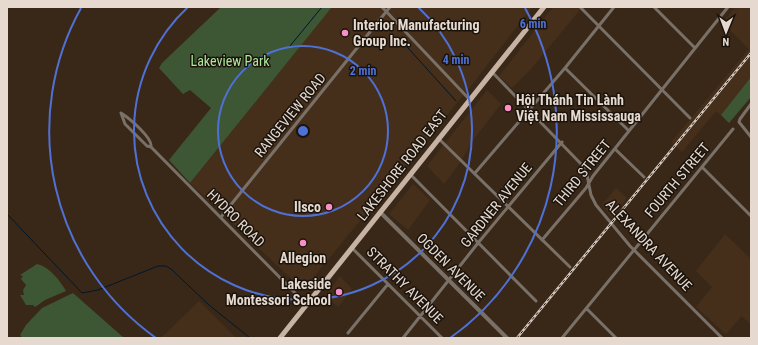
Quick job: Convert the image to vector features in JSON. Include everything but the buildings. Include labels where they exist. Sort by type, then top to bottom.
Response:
[{"type":"main road","name":"LAKESHORE ROAD EAST","points":[[280,338],[544,7]]},
{"type":"street","points":[[382,7],[470,100]]},
{"type":"street","name":"RANGEVIEW ROAD","points":[[221,217],[390,7]]},
{"type":"street","points":[[580,7],[690,118]]},
{"type":"street","points":[[475,173],[565,68],[614,7]]},
{"type":"street","points":[[654,7],[695,48]]},
{"type":"street","name":"THIRD STREET","points":[[542,240],[589,184],[593,176],[728,7]]},
{"type":"street","points":[[565,68],[629,131]]},
{"type":"street","name":"ALEXANDRA AVENUE","points":[[492,72],[562,142],[582,165],[589,184],[590,195],[596,205],[634,250],[722,338]]},
{"type":"street","points":[[751,104],[740,119],[740,126],[751,137]]},
{"type":"street","points":[[121,113],[130,119],[150,140],[151,147],[146,146],[125,124],[121,113]]},
{"type":"street","name":"FOURTH STREET","points":[[562,338],[733,130]]},
{"type":"street","points":[[438,138],[570,267]]},
{"type":"street","name":"GARDNER AVENUE","points":[[403,338],[478,243],[562,142]]},
{"type":"street","name":"HYDRO ROAD","points":[[151,147],[306,304]]},
{"type":"street","points":[[615,149],[644,177]]},
{"type":"street","points":[[702,167],[751,216]]},
{"type":"street","points":[[410,174],[536,301]]},
{"type":"street","name":"OGDEN AVENUE","points":[[380,212],[507,338]]},
{"type":"street","name":"STRATHY AVENUE","points":[[352,248],[442,338]]},
{"type":"street","points":[[348,333],[388,284]]},
{"type":"street","points":[[587,309],[616,338]]},
{"type":"shaded area","points":[[332,7],[532,7],[471,86],[303,290],[190,183]]},
{"type":"shaded area","points":[[553,7],[580,7],[579,11],[530,70],[512,88],[499,76]]},
{"type":"shaded area","points":[[735,7],[751,7],[751,77],[721,115],[716,111],[682,152],[671,142],[749,49],[723,23]]},
{"type":"shaded area","points":[[487,90],[501,104],[474,139],[459,164],[444,184],[427,166]]},
{"type":"shaded area","points":[[413,184],[430,200],[408,230],[389,214]]},
{"type":"shaded area","points":[[616,188],[627,198],[612,218],[602,205]]},
{"type":"shaded area","points":[[725,234],[751,259],[751,325],[742,316],[726,334],[696,307],[712,287],[696,271]]},
{"type":"shaded area","name":"Lakeside Montessori School","points":[[340,276],[352,289],[338,307],[326,295]]},
{"type":"shaded area","points":[[199,301],[236,338],[161,338]]},
{"type":"green space","name":"Lakeview Park","points":[[221,7],[332,7],[190,183],[169,160],[211,108],[190,90],[183,94],[159,68],[162,63]]},
{"type":"green space","points":[[751,77],[751,97],[729,123],[721,115]]},
{"type":"green space","points":[[37,264],[50,271],[58,279],[66,291],[45,300],[35,307],[33,305],[26,305],[20,295],[24,295],[23,290],[26,285],[21,279],[23,276],[20,275]]},
{"type":"green space","points":[[73,293],[124,338],[22,338],[20,335],[26,325],[42,308]]},
{"type":"waterway","points":[[290,46],[322,7]]},
{"type":"waterway","points":[[399,38],[456,101]]},
{"type":"waterway","points":[[7,214],[82,293],[98,290],[158,266],[166,266],[209,305],[250,338]]},
{"type":"railway","points":[[517,338],[751,53]]},
{"type":"place","name":"Interior Manufacturing Group Inc.","points":[[345,33]]},
{"type":"place","name":"Hội Thánh Tin Lành Việt Nam Mississauga","points":[[508,108]]},
{"type":"place","name":"Ilsco","points":[[329,207]]},
{"type":"place","name":"Allegion","points":[[303,243]]},
{"type":"place","name":"Lakeside Montessori School","points":[[339,292]]}]
